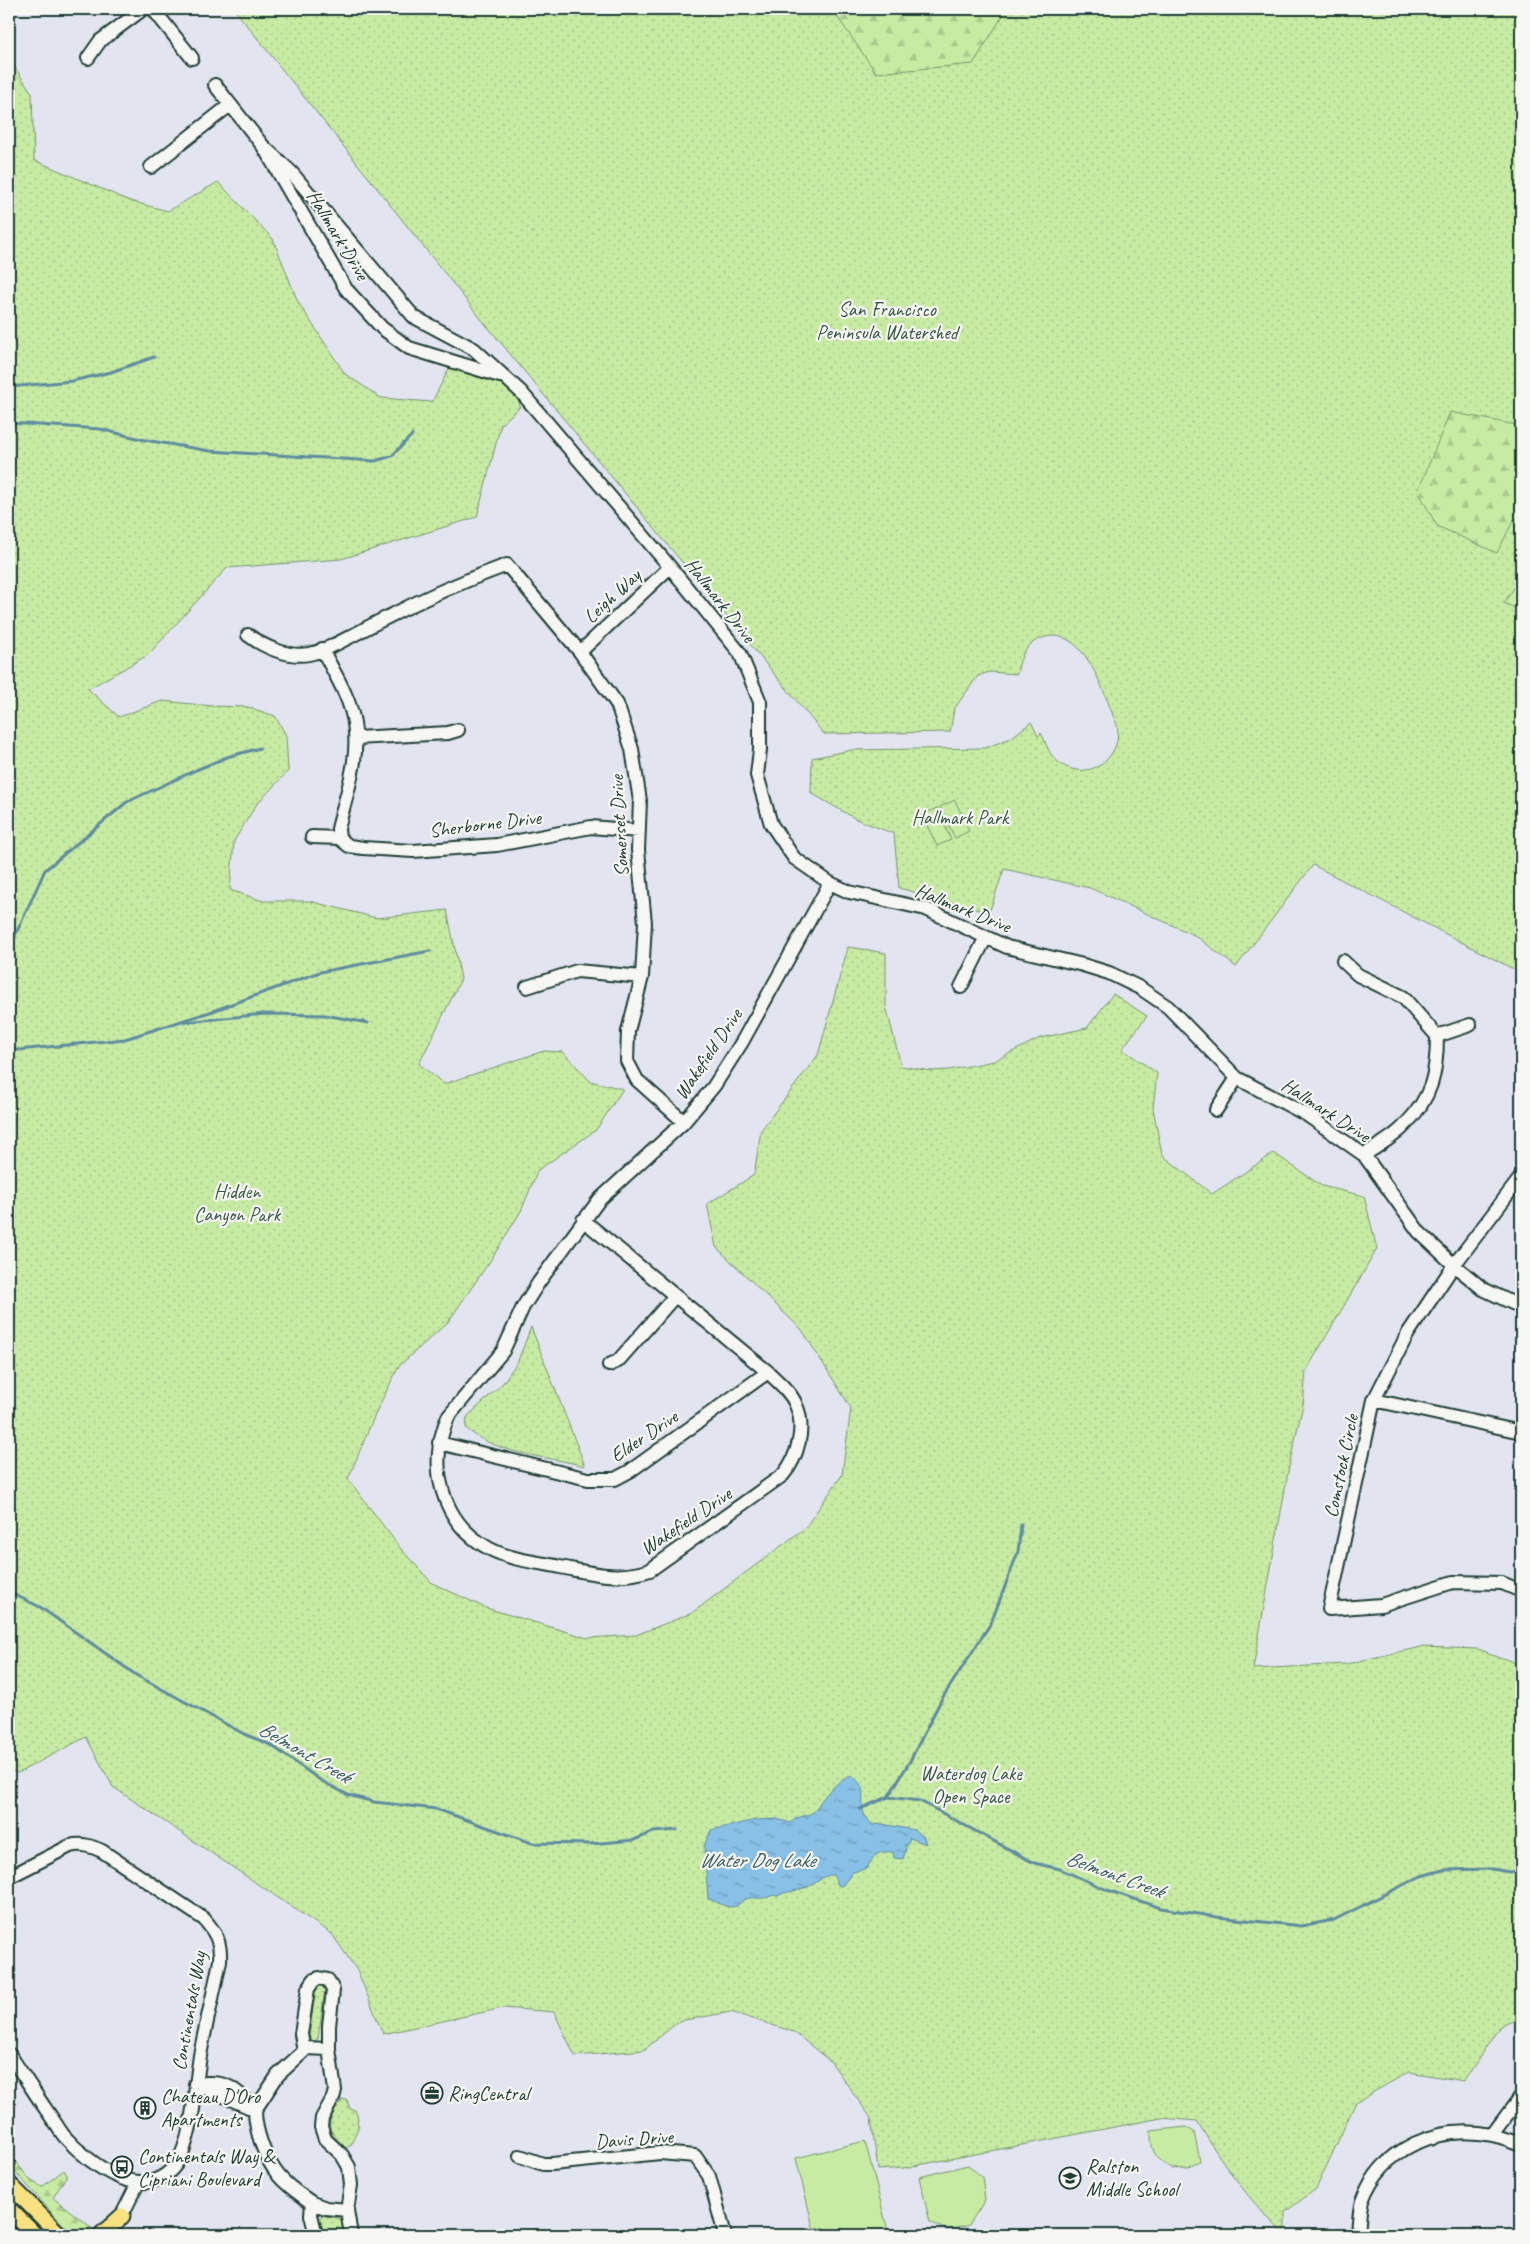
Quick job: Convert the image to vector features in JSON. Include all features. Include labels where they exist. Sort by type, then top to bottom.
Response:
[{"type":"main road","points":[[9,2184],[60,2235]]},
{"type":"main road","points":[[9,2209],[35,2235]]},
{"type":"main road","points":[[101,2235],[122,2216]]},
{"type":"main road","points":[[119,2235],[122,2216]]},
{"type":"street","points":[[88,58],[100,41],[143,9]]},
{"type":"street","points":[[153,9],[192,58]]},
{"type":"street","name":"Hallmark Drive","points":[[215,85],[262,146],[346,289],[382,328],[409,348],[504,377]]},
{"type":"street","points":[[151,167],[230,105]]},
{"type":"street","name":"Hallmark Drive","points":[[262,146],[291,172],[414,317],[474,349],[521,392],[670,567],[740,653],[760,702],[760,750],[757,775],[771,824],[794,858],[830,883],[856,894],[926,909],[1007,946],[1110,973],[1140,988],[1168,1007],[1237,1078],[1307,1115],[1364,1155],[1419,1232],[1483,1289],[1521,1306]]},
{"type":"street","name":"Somerset Drive","points":[[322,649],[400,610],[507,565],[580,652],[617,704],[632,750],[640,801],[639,831],[645,923],[642,976],[628,1031],[627,1062],[636,1080],[684,1122]]},
{"type":"street","name":"Leigh Way","points":[[580,652],[670,567]]},
{"type":"street","points":[[248,636],[261,645],[289,653],[308,654],[322,649],[346,697],[354,722],[356,738],[354,762],[338,829],[339,838]]},
{"type":"street","points":[[356,738],[448,733],[458,730]]},
{"type":"street","name":"Sherborne Drive","points":[[312,837],[339,838],[349,846],[363,848],[413,851],[497,845],[591,827],[639,831]]},
{"type":"street","name":"Wakefield Drive","points":[[583,1220],[768,1372],[796,1404],[800,1418],[798,1448],[789,1468],[775,1482],[650,1570],[635,1575],[604,1575],[510,1557],[490,1549],[475,1540],[459,1525],[444,1496],[438,1468],[439,1443],[448,1417],[503,1351],[527,1301],[583,1220],[599,1200],[684,1122],[714,1086],[742,1042],[830,883]]},
{"type":"street","points":[[961,987],[986,937]]},
{"type":"street","points":[[1343,961],[1358,974],[1403,997],[1437,1036],[1437,1065],[1428,1094],[1405,1126],[1364,1155]]},
{"type":"street","points":[[526,987],[577,971],[642,976]]},
{"type":"street","points":[[1437,1036],[1470,1025]]},
{"type":"street","points":[[1216,1110],[1237,1078]]},
{"type":"street","name":"Comstock Circle","points":[[1521,1177],[1454,1265],[1407,1335],[1374,1400],[1329,1609],[1381,1605],[1453,1582],[1502,1583],[1521,1591]]},
{"type":"street","points":[[609,1365],[618,1361],[674,1296]]},
{"type":"street","name":"Elder Drive","points":[[439,1443],[588,1479],[615,1479],[630,1472],[768,1372]]},
{"type":"street","points":[[1374,1400],[1521,1432]]},
{"type":"street","name":"Continentals Way","points":[[9,1877],[70,1846],[86,1845],[104,1851],[204,1919],[215,1932],[221,1946],[220,1961],[195,2084],[188,2136],[176,2164],[168,2172],[156,2179],[138,2183]]},
{"type":"street","points":[[255,2110],[278,2075],[302,2054],[305,2048],[301,2034],[308,1989],[314,1980],[319,1978],[328,1980],[333,1990],[329,2026],[329,2049],[334,2094],[322,2118],[321,2127],[325,2139],[342,2155],[349,2167],[351,2185],[348,2210],[351,2235]]},
{"type":"street","points":[[305,2048],[329,2049]]},
{"type":"street","points":[[9,2054],[64,2136],[98,2165],[118,2177],[138,2183],[111,2235]]},
{"type":"street","points":[[195,2084],[217,2082],[242,2095],[255,2110],[257,2128],[270,2162],[279,2176],[312,2203],[326,2208],[348,2210]]},
{"type":"street","points":[[1492,2135],[1521,2096]]},
{"type":"street","points":[[1358,2235],[1362,2202],[1373,2180],[1387,2162],[1405,2148],[1431,2136],[1469,2132],[1492,2135],[1521,2144]]},
{"type":"street","name":"Davis Drive","points":[[520,2156],[543,2164],[552,2164],[660,2153],[695,2156],[709,2176],[725,2235]]},
{"type":"street","points":[[312,2203],[311,2215],[316,2235]]},
{"type":"green space","name":"San Francisco Peninsula Watershed","points":[[234,9],[1521,9],[1521,973],[1313,865],[1236,967],[1196,936],[1090,888],[1004,869],[989,913],[899,888],[894,834],[856,819],[811,793],[812,758],[851,750],[985,748],[1011,738],[1031,722],[1038,736],[1041,733],[1053,757],[1064,766],[1075,770],[1087,770],[1098,766],[1114,750],[1117,738],[1117,725],[1099,680],[1081,651],[1070,641],[1057,636],[1042,638],[1031,644],[1024,652],[1017,674],[989,672],[978,676],[954,709],[950,732],[824,734],[482,320]]},
{"type":"green space","points":[[832,9],[1007,9],[973,64],[876,73]]},
{"type":"green space","points":[[9,59],[32,93],[34,160],[130,201],[168,211],[218,182],[273,239],[298,302],[345,374],[381,398],[432,402],[453,361],[504,377],[521,392],[519,408],[501,424],[477,517],[341,559],[227,568],[148,655],[88,689],[119,717],[162,701],[212,706],[248,707],[275,716],[286,735],[288,771],[256,805],[234,841],[230,890],[263,901],[309,901],[377,918],[447,910],[461,979],[419,1064],[444,1084],[544,1051],[563,1052],[590,1081],[623,1089],[596,1130],[538,1170],[521,1211],[492,1258],[448,1322],[399,1366],[377,1410],[348,1479],[401,1549],[432,1583],[486,1608],[588,1638],[636,1635],[692,1613],[805,1528],[842,1475],[851,1408],[802,1330],[716,1247],[707,1204],[754,1175],[761,1130],[818,1055],[848,947],[886,953],[886,1006],[901,1066],[931,1071],[949,1070],[994,1061],[1040,1038],[1087,1028],[1113,994],[1147,1016],[1122,1049],[1157,1073],[1153,1108],[1162,1155],[1212,1194],[1274,1153],[1322,1186],[1364,1196],[1377,1249],[1306,1371],[1303,1405],[1290,1461],[1253,1669],[1346,1664],[1421,1647],[1478,1649],[1521,1665],[1521,2018],[1500,2026],[1464,2081],[1409,2072],[1356,2102],[1316,2189],[1285,2212],[1285,2235],[1237,2181],[1197,2121],[1161,2118],[903,2168],[878,2170],[871,2118],[831,2062],[794,2032],[731,2012],[679,2021],[644,2050],[575,2056],[554,2012],[503,2008],[383,2034],[358,1972],[332,1934],[113,1787],[86,1737],[18,1773],[9,1770]]},
{"type":"green space","points":[[1450,412],[1521,426],[1521,521],[1514,519],[1497,553],[1437,526],[1418,491]]},
{"type":"green space","points":[[1521,577],[1521,611],[1504,603]]},
{"type":"green space","name":"Hallmark Park","points":[[955,800],[969,831],[955,838],[940,807]]},
{"type":"green space","points":[[937,808],[951,840],[937,846],[922,815]]},
{"type":"green space","points":[[531,1327],[585,1466],[507,1449],[478,1437],[466,1428],[467,1417],[502,1384],[518,1361]]},
{"type":"green space","points":[[324,1986],[325,1990],[318,2039],[313,2042],[309,2036],[316,1988]]},
{"type":"green space","points":[[342,2100],[347,2100],[350,2109],[355,2110],[358,2118],[357,2124],[359,2125],[351,2145],[346,2148],[334,2135],[330,2126],[330,2120]]},
{"type":"green space","points":[[1186,2127],[1194,2132],[1200,2161],[1188,2168],[1172,2169],[1157,2157],[1153,2149],[1151,2131]]},
{"type":"green space","points":[[865,2141],[889,2235],[815,2235],[796,2158]]},
{"type":"green space","points":[[9,2153],[30,2180],[42,2187],[64,2170],[67,2175],[53,2198],[91,2227],[86,2233],[77,2234],[64,2226],[9,2165]]},
{"type":"green space","points":[[968,2165],[982,2177],[985,2200],[969,2225],[948,2230],[930,2222],[919,2177]]},
{"type":"green space","points":[[322,2215],[342,2219],[345,2235],[325,2235],[319,2219]]},
{"type":"water","name":"Water Dog Lake","points":[[852,1776],[861,1785],[864,1814],[872,1825],[882,1824],[914,1830],[924,1837],[926,1844],[910,1838],[907,1846],[904,1845],[906,1849],[903,1859],[894,1858],[893,1852],[882,1852],[876,1855],[866,1869],[853,1872],[842,1886],[838,1885],[833,1875],[830,1875],[805,1888],[778,1896],[745,1899],[734,1907],[708,1899],[704,1846],[711,1830],[756,1820],[777,1819],[791,1823],[793,1820],[815,1811],[831,1789]]},
{"type":"waterway","points":[[9,387],[72,381],[111,372],[154,357]]},
{"type":"waterway","points":[[9,423],[100,429],[145,440],[210,451],[375,461],[392,456],[412,435]]},
{"type":"waterway","points":[[9,949],[45,870],[127,802],[227,757],[260,748]]},
{"type":"waterway","points":[[9,1051],[125,1039],[210,1012],[320,972],[430,951]]},
{"type":"waterway","points":[[185,1022],[264,1014],[325,1015],[368,1023]]},
{"type":"waterway","points":[[888,1797],[910,1761],[941,1700],[991,1623],[1018,1552],[1021,1525]]},
{"type":"waterway","name":"Belmont Creek","points":[[9,1592],[40,1607],[136,1675],[244,1734],[271,1745],[320,1780],[348,1795],[374,1802],[436,1809],[532,1843],[591,1844],[634,1840],[653,1832],[677,1830]]},
{"type":"waterway","name":"Belmont Creek","points":[[860,1809],[888,1797],[920,1801],[1034,1863],[1060,1869],[1107,1890],[1161,1908],[1217,1917],[1302,1926],[1334,1920],[1421,1876],[1443,1870],[1492,1869],[1521,1874]]},
{"type":"place","name":"RingCentral","points":[[432,2093]]},
{"type":"place","name":"Chateau D'Oro Apartments","points":[[145,2108]]},
{"type":"place","name":"Continentals Way & Cipriani Boulevard","points":[[122,2167]]},
{"type":"place","name":"Ralston Middle School","points":[[1070,2178]]},
{"type":"park label","name":"Hidden Canyon Park","points":[[237,1202]]},
{"type":"park label","name":"Waterdog Lake Open Space","points":[[971,1784]]}]
